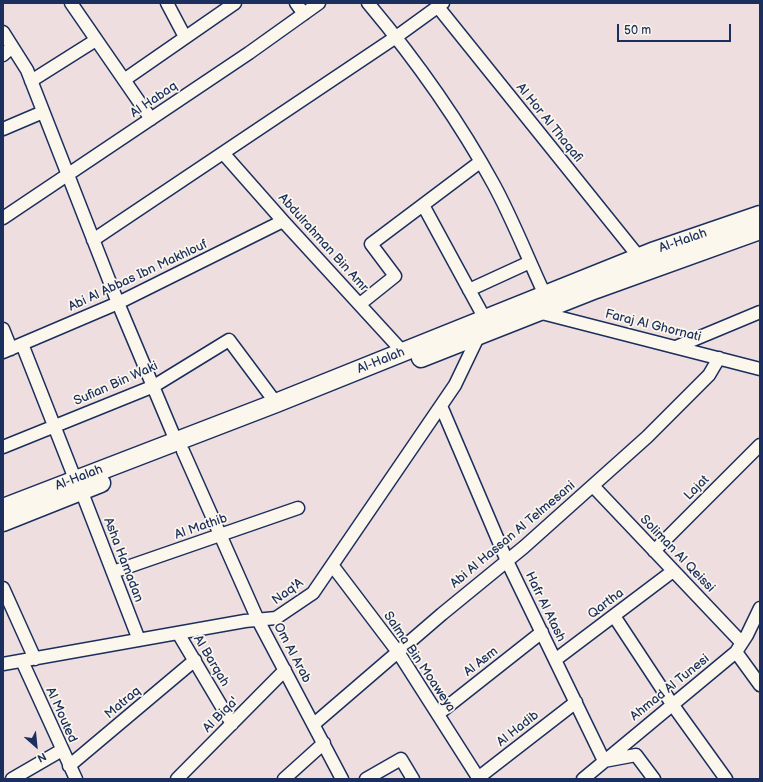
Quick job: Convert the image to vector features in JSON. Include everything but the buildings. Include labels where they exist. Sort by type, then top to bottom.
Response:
[{"type":"main road","name":"Al-Halah","points":[[3,508],[78,485],[179,446],[482,327],[545,295],[639,257],[760,214]]},
{"type":"main road","name":"Al-Halah","points":[[179,446],[276,403],[403,352],[482,327],[538,312],[760,230]]},
{"type":"main road","name":"Al-Halah","points":[[3,522],[78,485]]},
{"type":"street","points":[[167,3],[186,37]]},
{"type":"street","points":[[124,80],[235,3]]},
{"type":"street","points":[[296,3],[304,14]]},
{"type":"street","name":"Al Habaq","points":[[3,218],[320,3]]},
{"type":"street","points":[[368,3],[396,37],[467,139],[494,186],[545,295]]},
{"type":"street","points":[[72,4],[151,119]]},
{"type":"street","points":[[94,240],[396,37],[440,5]]},
{"type":"street","name":"Al Hor Al Thaqafi","points":[[440,5],[639,257]]},
{"type":"street","name":"Om Al Arab","points":[[3,32],[8,51],[27,70],[118,303],[179,446],[258,620],[342,779]]},
{"type":"street","points":[[31,81],[96,40]]},
{"type":"street","points":[[3,129],[43,112]]},
{"type":"street","name":"Abdulrahman Bin Amr","points":[[223,153],[403,352]]},
{"type":"street","points":[[360,304],[395,276],[372,244],[480,162]]},
{"type":"street","points":[[422,205],[469,290],[482,327]]},
{"type":"street","name":"Abi Al Abbas Ibn Makhlouf","points":[[12,348],[118,303],[283,221]]},
{"type":"street","points":[[469,290],[530,262]]},
{"type":"street","name":"Faraj Al Ghornati","points":[[538,312],[760,369]]},
{"type":"street","points":[[676,347],[760,312]]},
{"type":"street","name":"Naq'A","points":[[3,664],[178,633],[276,618],[313,593],[455,385],[482,327]]},
{"type":"street","name":"Asha Hamadan","points":[[3,329],[54,426],[139,640]]},
{"type":"street","name":"Sufian Bin Waki","points":[[3,447],[154,386],[229,340],[276,403]]},
{"type":"street","name":"Abi Al Hassan Al Telmesani","points":[[314,724],[507,561],[647,437],[699,385],[709,374],[719,358]]},
{"type":"street","name":"Hafr Al Atash","points":[[441,406],[507,561],[604,761]]},
{"type":"street","name":"Lajat","points":[[654,551],[760,444]]},
{"type":"street","name":"Soliman Al Qeissi","points":[[592,486],[674,571],[739,647],[760,685]]},
{"type":"street","name":"Al Mathib","points":[[113,572],[298,508]]},
{"type":"street","name":"Salma Bin Moaweya","points":[[332,565],[398,652],[479,778]]},
{"type":"street","name":"Qartha","points":[[556,660],[674,571]]},
{"type":"street","points":[[3,588],[35,659]]},
{"type":"street","name":"Ahmad Al Tunesi","points":[[583,779],[739,647],[747,635],[760,608]]},
{"type":"street","points":[[614,616],[672,704],[726,779]]},
{"type":"street","name":"Al Asm","points":[[438,714],[542,632]]},
{"type":"street","name":"Al Barqah","points":[[178,633],[196,660],[232,724]]},
{"type":"street","name":"Matraq","points":[[69,766],[196,660]]},
{"type":"street","name":"Al Mouted","points":[[22,661],[76,779]]},
{"type":"street","name":"Al Biqa'","points":[[177,779],[285,670]]},
{"type":"street","name":"Al Hadib","points":[[479,778],[576,702]]},
{"type":"street","points":[[284,779],[324,743]]},
{"type":"street","points":[[12,779],[62,750]]},
{"type":"street","points":[[604,761],[636,755],[654,779]]},
{"type":"street","points":[[366,779],[401,759],[413,779]]}]
